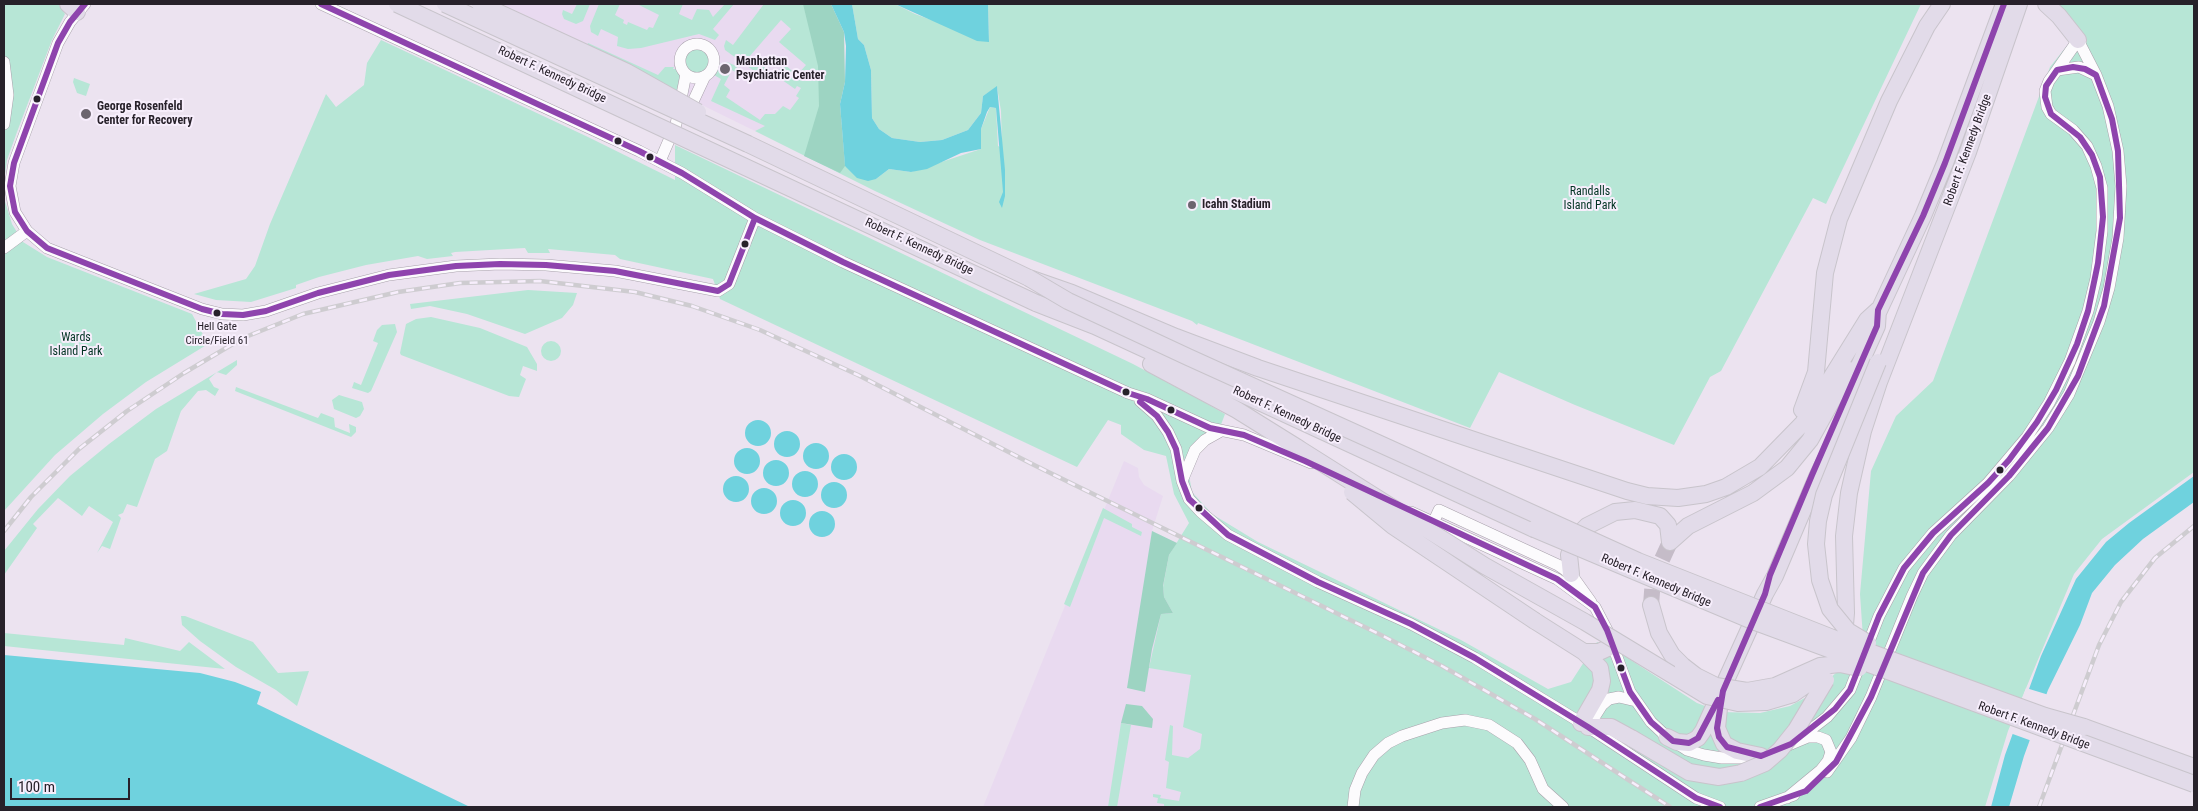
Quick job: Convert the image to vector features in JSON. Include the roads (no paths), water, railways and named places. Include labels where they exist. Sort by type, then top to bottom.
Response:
[{"type":"highway","name":"Robert F. Kennedy Bridge","points":[[397,4],[1036,303],[1095,326],[1615,565],[1741,616],[2194,784]]},
{"type":"highway","name":"Robert F. Kennedy Bridge","points":[[445,4],[748,144],[1029,278],[1068,301],[1629,557],[1854,646],[2045,716],[2084,727],[2194,767]]},
{"type":"highway","points":[[480,4],[649,83],[677,98],[748,144]]},
{"type":"highway","points":[[1770,459],[1801,411],[1814,382],[1818,361],[1824,280],[1832,240],[1863,158],[1906,66],[1933,15],[1942,4]]},
{"type":"highway","name":"Robert F. Kennedy Bridge","points":[[1878,310],[1920,224],[1945,163],[2004,4]]},
{"type":"highway","name":"Robert F. Kennedy Bridge","points":[[1912,294],[1968,152],[2019,4]]},
{"type":"highway","points":[[2046,4],[2059,16],[2078,40]]},
{"type":"highway","points":[[1029,278],[1072,293],[1125,317],[1239,361],[1636,494],[1669,498],[1706,494],[1726,487],[1745,478],[1770,459],[1803,422],[1867,320],[1878,310]]},
{"type":"highway","points":[[1298,448],[1393,526],[1584,652],[1597,663],[1602,681],[1585,725],[1611,727],[1689,772],[1719,777],[1741,774],[1765,763],[1780,750],[1796,730],[1840,647],[1845,631],[1846,613],[1844,536],[1854,470],[1873,399],[1912,294]]},
{"type":"highway","points":[[1912,294],[1878,362],[1832,471],[1820,507],[1817,532],[1818,568],[1822,590],[1830,608],[1848,631],[1867,642],[2047,709],[2084,727]]},
{"type":"highway","points":[[1036,303],[1091,335],[1214,397],[1485,566],[1585,622],[1706,696],[1738,703],[1766,702],[1794,694],[1823,678]]},
{"type":"highway","points":[[1667,737],[1685,744],[1698,738],[1722,691],[1765,594],[1770,575],[1877,326],[1878,310]]},
{"type":"highway","points":[[1572,574],[1569,555],[1572,544],[1581,530],[1615,512],[1628,510],[1650,512],[1663,518],[1670,532],[1670,542],[1695,521],[1762,488],[1795,459],[1823,418],[1878,310]]},
{"type":"highway","points":[[1802,504],[1860,387],[1878,362]]},
{"type":"highway","points":[[1651,605],[1659,633],[1672,654],[1696,676],[1724,688],[1747,691],[1768,688],[1813,668],[1840,664],[1935,689]]},
{"type":"highway","points":[[1584,652],[1599,652],[1612,646]]},
{"type":"highway","points":[[1722,691],[1716,721],[1719,737],[1724,744],[1734,750],[1761,756]]},
{"type":"street","points":[[321,4],[660,161],[755,218],[843,262],[1128,393],[1148,399],[1221,432],[1244,434],[1306,461],[1557,580],[1595,608]]},
{"type":"street","points":[[77,6],[53,55],[12,170],[10,186],[12,204],[22,234],[56,252],[197,307],[233,315],[266,311],[318,294],[389,275],[456,266],[532,264],[571,266],[642,275],[718,291],[729,284],[755,218]]},
{"type":"street","points":[[1760,807],[1806,790],[1823,777],[1842,752],[1871,697],[1912,596],[1924,573],[1951,534],[1989,497],[2031,441],[2061,406],[2078,376],[2099,322],[2109,288],[2118,238],[2120,167],[2108,106],[2078,40],[2046,86],[2045,97],[2051,114],[2074,130],[2087,146],[2100,177],[2102,198],[2102,230],[2096,278],[2088,311],[2070,360],[2031,441],[1933,533],[1908,563],[1895,583],[1879,616],[1850,690],[1827,717],[1791,744]]},
{"type":"street","points":[[676,124],[691,106],[705,76],[712,69],[714,58],[708,49],[698,44],[687,47],[680,56],[681,68],[693,78],[705,76]]},
{"type":"street","points":[[4,62],[8,95],[4,124]]},
{"type":"street","points":[[2057,70],[2079,67],[2096,76]]},
{"type":"street","points":[[660,161],[676,124],[686,74]]},
{"type":"street","points":[[2102,198],[2114,200],[2120,194]]},
{"type":"street","points":[[2102,230],[2118,238]]},
{"type":"street","points":[[4,240],[22,234]]},
{"type":"street","points":[[4,248],[22,234]]},
{"type":"street","points":[[1128,393],[1147,406],[1168,432],[1176,449],[1182,481],[1194,506],[1228,535],[1318,582],[1431,634],[1523,686],[1696,798],[1720,807]]},
{"type":"street","points":[[2050,403],[2061,406]]},
{"type":"street","points":[[1182,481],[1195,450],[1205,440],[1221,432]]},
{"type":"street","points":[[1978,492],[1989,497]]},
{"type":"street","points":[[1433,522],[1439,510],[1558,564],[1572,574],[1595,608],[1625,682],[1636,701],[1667,737],[1687,750],[1713,757],[1738,759],[1761,756],[1808,737],[1818,737],[1826,740],[1831,752],[1828,760],[1821,770],[1787,798]]},
{"type":"street","points":[[1908,563],[1924,573]]},
{"type":"street","points":[[1585,725],[1602,704],[1609,699],[1619,697],[1636,701]]},
{"type":"street","points":[[1353,807],[1355,790],[1362,772],[1374,755],[1388,743],[1402,736],[1442,723],[1465,720],[1488,725],[1517,743],[1530,760],[1544,788],[1563,807]]},
{"type":"water","points":[[831,4],[852,4],[858,39],[864,45],[871,70],[872,118],[879,129],[892,138],[920,142],[942,140],[968,130],[981,113],[983,96],[997,86],[1005,170],[1005,196],[1002,208],[999,202],[1003,192],[996,108],[990,107],[987,112],[981,129],[981,149],[961,153],[927,169],[911,172],[889,169],[876,179],[868,181],[857,178],[845,166],[840,104],[845,82],[846,46],[844,32]]},
{"type":"water","points":[[895,4],[988,4],[989,42],[977,41]]},
{"type":"water","points":[[758,420],[767,424],[771,433],[767,442],[758,446],[749,442],[745,433],[749,424]]},
{"type":"water","points":[[787,431],[796,435],[800,444],[796,453],[787,457],[778,453],[774,444],[778,435]]},
{"type":"water","points":[[816,443],[825,447],[829,456],[825,465],[816,469],[807,465],[803,456],[807,447]]},
{"type":"water","points":[[747,448],[756,452],[760,461],[756,470],[747,474],[738,470],[734,461],[738,452]]},
{"type":"water","points":[[844,454],[853,458],[857,467],[853,476],[844,480],[835,476],[831,467],[835,458]]},
{"type":"water","points":[[776,460],[785,464],[789,473],[785,482],[776,486],[767,482],[763,473],[767,464]]},
{"type":"water","points":[[805,471],[814,475],[818,484],[814,493],[805,497],[796,493],[792,484],[796,475]]},
{"type":"water","points":[[736,476],[745,480],[749,489],[745,498],[736,502],[727,498],[723,489],[727,480]]},
{"type":"water","points":[[2194,476],[2194,502],[2143,539],[2115,565],[2092,593],[2080,625],[2048,690],[2024,756],[2009,807],[1991,807],[2005,755],[2041,656],[2076,579],[2106,542]]},
{"type":"water","points":[[834,482],[843,486],[847,495],[843,504],[834,508],[825,504],[821,495],[825,486]]},
{"type":"water","points":[[764,488],[773,492],[777,501],[773,510],[764,514],[755,510],[751,501],[755,492]]},
{"type":"water","points":[[793,500],[802,504],[806,513],[802,522],[793,526],[784,522],[780,513],[784,504]]},
{"type":"water","points":[[822,511],[831,515],[835,524],[831,533],[822,537],[813,533],[809,524],[813,515]]},
{"type":"water","points":[[4,655],[200,673],[235,682],[261,692],[257,704],[470,807],[4,807]]},
{"type":"tunnel","points":[[1651,605],[1653,579],[1670,542]]},
{"type":"railway","points":[[4,531],[31,497],[79,449],[127,411],[184,373],[243,338],[303,314],[398,292],[460,283],[540,281],[635,292],[692,306],[760,330],[858,375],[1036,466],[1379,634],[1442,666],[1535,719],[1670,807]]},
{"type":"railway","points":[[2039,807],[2099,645],[2121,602],[2155,558],[2194,526]]},
{"type":"place","name":"Manhattan Psychiatric Center","points":[[725,69]]},
{"type":"place","name":"George Rosenfeld Center for Recovery","points":[[86,114]]},
{"type":"place","name":"Icahn Stadium","points":[[1192,205]]},
{"type":"place","name":"Hell Gate Circle/Field 61","points":[[217,313]]},
{"type":"park label","name":"Randalls Island Park","points":[[1590,199]]},
{"type":"park label","name":"Wards Island Park","points":[[76,345]]}]
